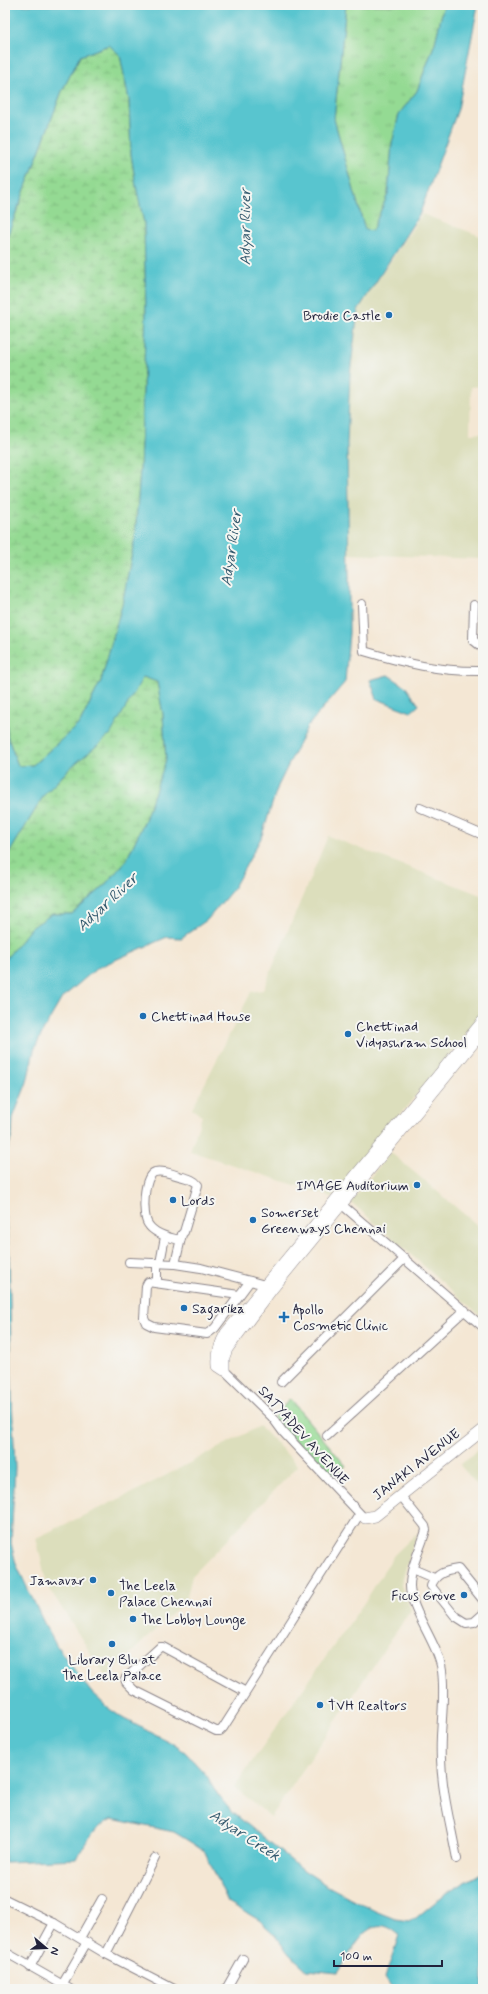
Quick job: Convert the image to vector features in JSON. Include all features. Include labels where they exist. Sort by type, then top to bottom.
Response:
[{"type":"street","points":[[362,604],[364,651],[411,665],[456,672],[483,671]]},
{"type":"street","points":[[474,605],[473,640],[483,648]]},
{"type":"street","points":[[420,808],[483,835]]},
{"type":"street","points":[[268,1287],[227,1349],[224,1370],[218,1366],[217,1357],[221,1342],[420,1103],[483,1021]]},
{"type":"street","points":[[420,1103],[481,1038]]},
{"type":"street","points":[[175,1264],[180,1240],[198,1185],[194,1181],[167,1172],[154,1172],[148,1177],[145,1189],[145,1214],[148,1224],[165,1237],[180,1240]]},
{"type":"street","points":[[337,1204],[405,1258],[483,1327]]},
{"type":"street","points":[[157,1283],[158,1263],[165,1237]]},
{"type":"street","points":[[281,1382],[405,1258]]},
{"type":"street","points":[[129,1262],[175,1264],[201,1268],[268,1287]]},
{"type":"street","points":[[207,1334],[215,1328],[250,1281]]},
{"type":"street","points":[[221,1342],[207,1334],[154,1327],[146,1323],[144,1318],[146,1284],[157,1283],[239,1295]]},
{"type":"street","points":[[327,1436],[465,1310]]},
{"type":"street","name":"SATYADEV AVENUE","points":[[224,1370],[272,1417],[283,1432],[362,1516]]},
{"type":"street","name":"JANAKI AVENUE","points":[[362,1516],[375,1516],[483,1430]]},
{"type":"street","points":[[401,1496],[425,1526],[426,1530],[413,1569],[410,1587],[411,1594],[440,1658],[444,1709],[441,1764],[457,1859]]},
{"type":"street","points":[[246,1692],[163,1647],[160,1647],[125,1679],[134,1690],[218,1731],[223,1728],[362,1516]]},
{"type":"street","points":[[413,1569],[434,1578]]},
{"type":"street","points":[[483,1600],[458,1569],[444,1571],[434,1578],[431,1586],[455,1616],[466,1623],[474,1622],[483,1614]]},
{"type":"street","points":[[106,1954],[155,1858]]},
{"type":"street","points":[[5,1899],[54,1923],[106,1954],[174,1989]]},
{"type":"street","points":[[5,1952],[66,1987],[83,1940],[102,1899]]},
{"type":"street","points":[[30,1967],[54,1923]]},
{"type":"street","points":[[226,1989],[243,1959]]},
{"type":"shaded area","points":[[422,214],[483,237],[483,386],[471,387],[470,434],[483,433],[483,559],[349,554],[347,443],[350,374],[358,310]]},
{"type":"shaded area","name":"Chettinad Vidyashram School","points":[[328,836],[483,896],[483,1014],[332,1197],[190,1151],[202,1116],[192,1109],[251,992],[263,990]]},
{"type":"shaded area","points":[[390,1152],[483,1230],[483,1318],[351,1202]]},
{"type":"shaded area","points":[[260,1426],[298,1466],[192,1576],[186,1600],[106,1677],[47,1585],[36,1538],[138,1490]]},
{"type":"shaded area","points":[[483,1446],[483,1492],[460,1465]]},
{"type":"shaded area","name":"TVH Realtors","points":[[417,1533],[401,1585],[411,1610],[271,1817],[234,1787],[366,1600],[394,1555]]},
{"type":"green space","points":[[346,5],[444,5],[435,43],[417,91],[399,114],[392,144],[388,194],[372,231],[365,230],[334,119]]},
{"type":"green space","points":[[109,45],[120,54],[129,100],[131,154],[144,223],[146,313],[140,471],[135,538],[122,605],[101,681],[80,723],[33,765],[18,766],[7,735],[5,692],[5,242],[62,91],[80,56]]},
{"type":"green space","points":[[143,677],[157,681],[163,714],[166,761],[145,820],[126,861],[102,888],[72,914],[52,914],[5,960],[5,860],[44,795],[71,767],[133,693]]},
{"type":"green space","points":[[290,1399],[346,1466],[330,1480],[273,1418]]},
{"type":"water","name":"Adyar River","points":[[5,5],[346,5],[334,119],[365,230],[372,231],[388,194],[392,144],[399,114],[417,91],[435,43],[444,5],[478,5],[458,109],[420,213],[358,310],[350,374],[347,443],[349,633],[345,682],[307,727],[278,786],[261,838],[233,889],[207,920],[181,938],[167,937],[97,968],[62,998],[45,1027],[34,1050],[27,1082],[13,1118],[12,1136],[7,1152],[5,1180],[5,960],[31,928],[52,914],[72,914],[102,888],[126,861],[145,820],[166,760],[163,714],[157,682],[143,677],[110,735],[71,767],[44,795],[5,860],[5,692],[7,735],[18,766],[33,765],[80,723],[101,681],[122,605],[135,538],[140,471],[146,313],[144,223],[131,154],[129,100],[120,55],[109,45],[80,56],[62,91],[5,242]]},
{"type":"water","points":[[388,675],[405,686],[419,705],[411,712],[377,699],[370,680]]},
{"type":"water","name":"Adyar Creek","points":[[5,1216],[9,1251],[15,1467],[11,1543],[16,1564],[56,1645],[91,1692],[108,1708],[124,1719],[170,1742],[185,1752],[207,1776],[218,1795],[231,1811],[299,1867],[326,1885],[375,1911],[395,1919],[409,1921],[416,1918],[445,1894],[483,1872],[483,1989],[392,1989],[385,1978],[399,1935],[388,1927],[379,1926],[370,1928],[363,1935],[338,1973],[307,1970],[289,1954],[273,1933],[259,1920],[228,1902],[205,1852],[174,1832],[112,1819],[100,1826],[95,1831],[83,1847],[77,1859],[5,1862]]},
{"type":"place","name":"Brodie Castle","points":[[389,315]]},
{"type":"place","name":"Chettinad House","points":[[143,1016]]},
{"type":"place","name":"Chettinad Vidyashram School","points":[[348,1034]]},
{"type":"place","name":"IMAGE Auditorium","points":[[417,1185]]},
{"type":"place","name":"Lords","points":[[173,1200]]},
{"type":"place","name":"Somerset Greenways Chennai","points":[[253,1220]]},
{"type":"place","name":"Sagarika","points":[[184,1308]]},
{"type":"place","name":"Apollo Cosmetic Clinic","points":[[284,1317]]},
{"type":"place","name":"Jamavar","points":[[93,1580]]},
{"type":"place","name":"The Leela Palace Chennai","points":[[111,1593]]},
{"type":"place","name":"Ficus Grove","points":[[464,1595]]},
{"type":"place","name":"The Lobby Lounge","points":[[133,1619]]},
{"type":"place","name":"Library Blu at The Leela Palace","points":[[112,1644]]},
{"type":"place","name":"TVH Realtors","points":[[320,1705]]}]
